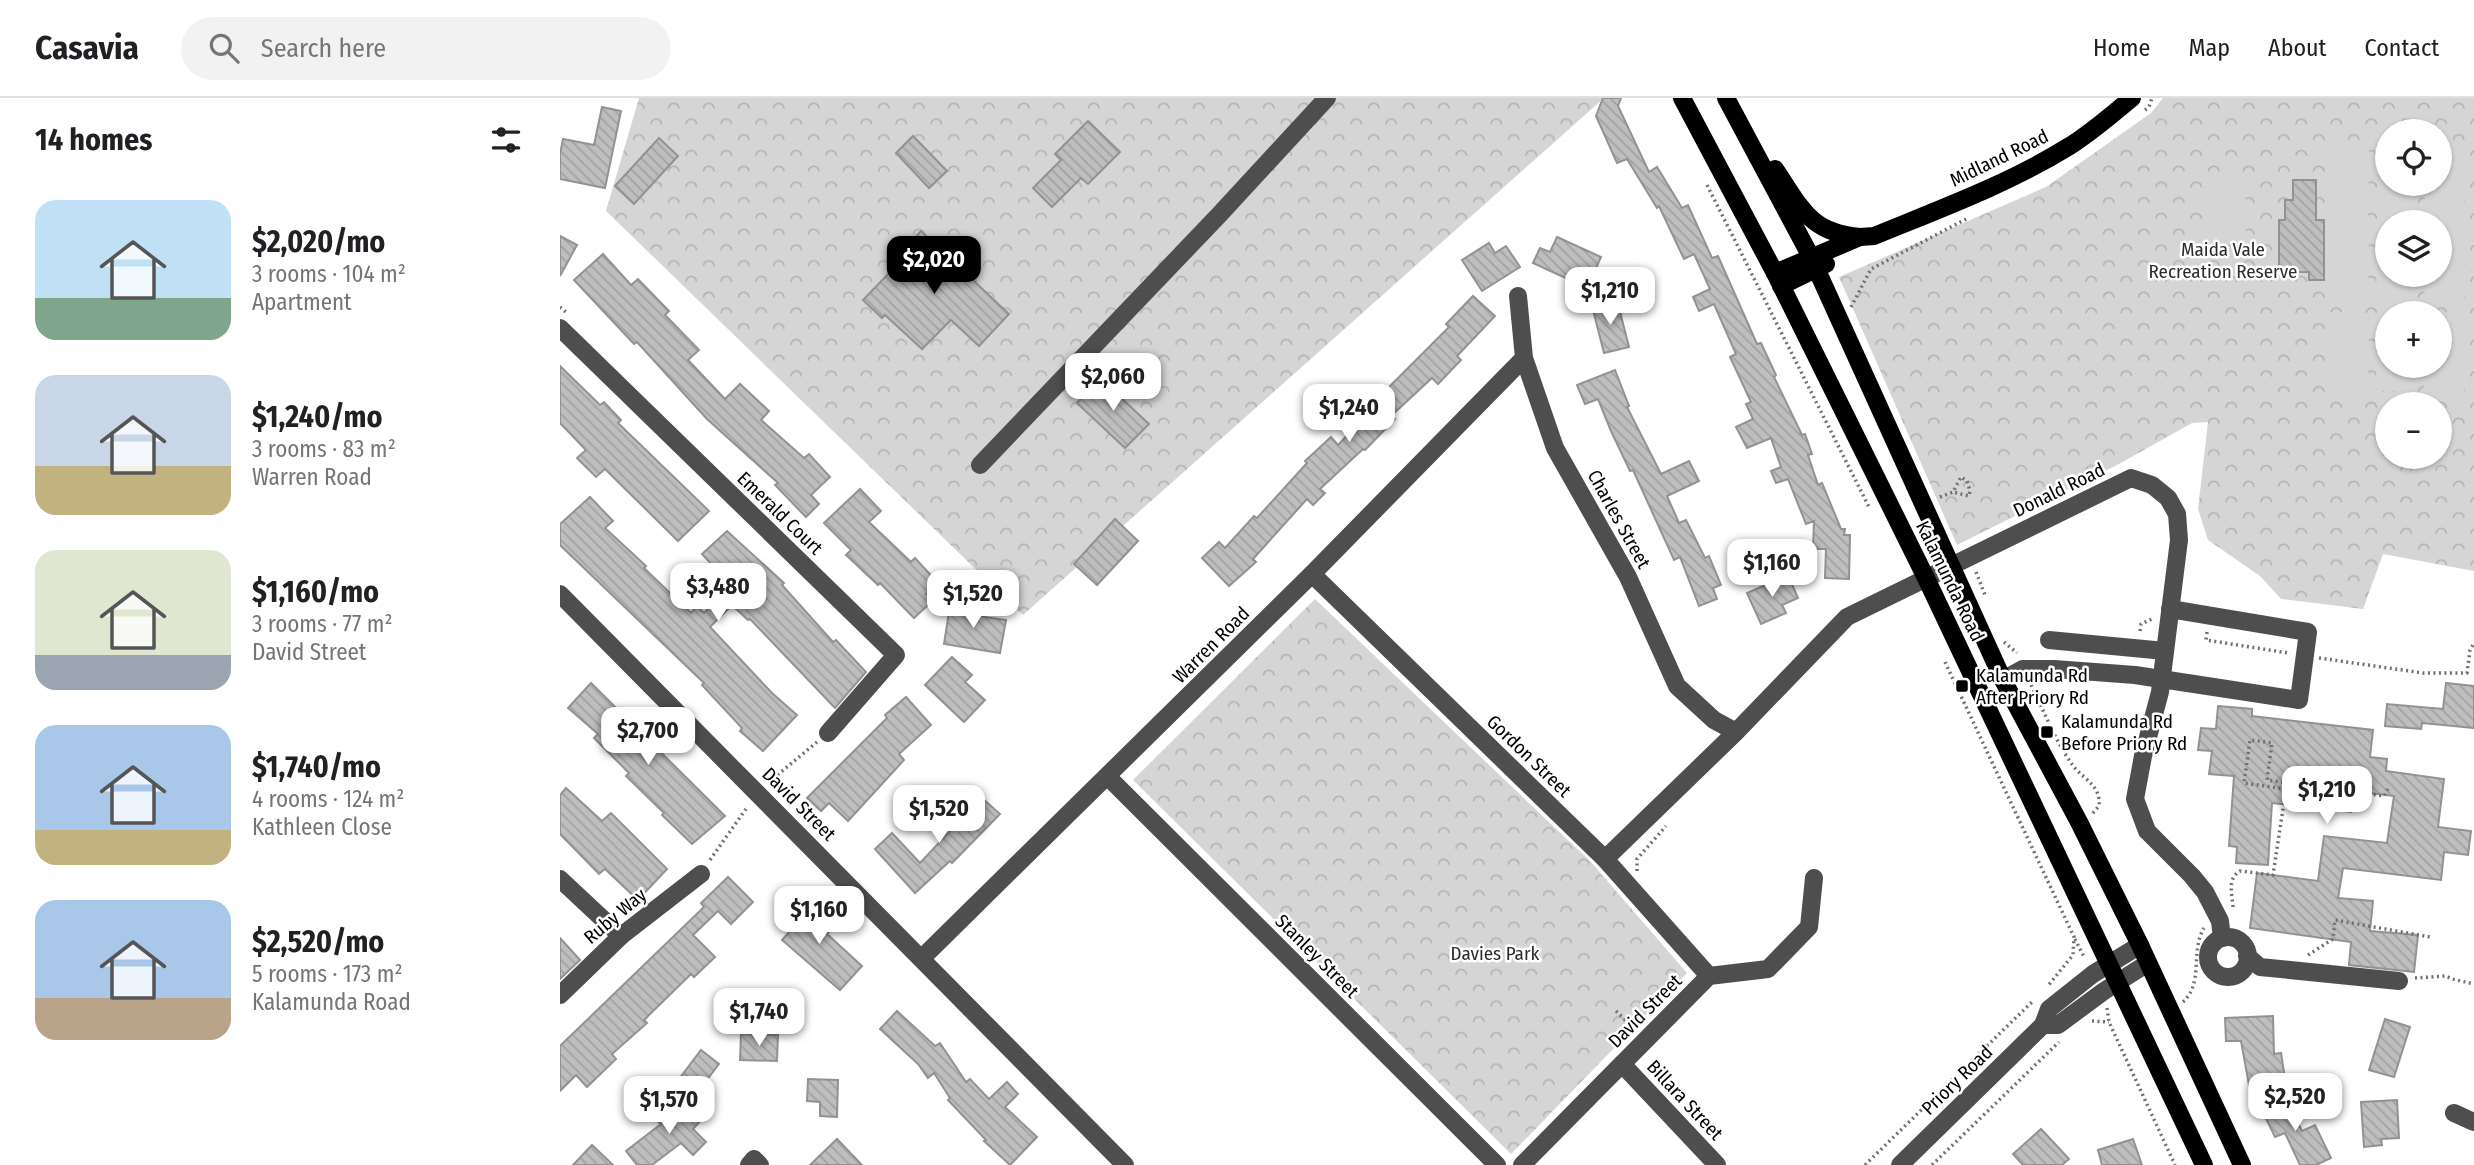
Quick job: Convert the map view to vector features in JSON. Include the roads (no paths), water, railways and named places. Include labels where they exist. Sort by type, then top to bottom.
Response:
[{"type":"main road","name":"Kalamunda Road","points":[[1682,98],[1778,279],[1926,578],[2204,1165]]},
{"type":"main road","name":"Kalamunda Road","points":[[1726,98],[1813,263],[2003,680],[2079,822],[2140,945],[2242,1165]]},
{"type":"main road","points":[[1726,98],[1807,217],[1832,232],[1867,236]]},
{"type":"main road","name":"Midland Road","points":[[1778,279],[1813,263],[1862,247],[1867,236],[1971,197],[2034,166],[2069,146],[2132,98]]},
{"type":"street","points":[[980,465],[1327,98]]},
{"type":"street","name":"Charles Street","points":[[1518,296],[1524,358],[1555,448],[1628,577],[1677,686],[1714,720],[1736,732]]},
{"type":"street","name":"Emerald Court","points":[[560,328],[895,654],[828,733]]},
{"type":"street","name":"Warren Road","points":[[922,958],[1312,574],[1524,358]]},
{"type":"street","name":"Donald Road","points":[[1605,859],[1736,732],[1847,617],[2131,478],[2152,485],[2168,498],[2177,514],[2179,540],[2162,679],[2143,756],[2136,799],[2147,831],[2192,876],[2209,900],[2221,930]]},
{"type":"street","name":"Gordon Street","points":[[1312,574],[1605,859],[1709,976]]},
{"type":"street","name":"David Street","points":[[560,594],[1125,1165]]},
{"type":"street","points":[[2003,680],[2023,669],[2054,668],[2136,675],[2299,700],[2308,632],[2170,609]]},
{"type":"street","points":[[2049,640],[2165,651]]},
{"type":"street","name":"Stanley Street","points":[[1108,777],[1497,1165]]},
{"type":"street","name":"Ruby Way","points":[[560,995],[621,936],[701,874]]},
{"type":"street","name":"David Street","points":[[1522,1165],[1709,976],[1768,969],[1809,927],[1814,877]]},
{"type":"street","points":[[560,879],[621,936]]},
{"type":"street","points":[[2248,956],[2246,965],[2237,974],[2229,976],[2216,972],[2209,962],[2208,953],[2221,930],[2240,941],[2248,956],[2260,967],[2399,981]]},
{"type":"street","name":"Priory Road","points":[[1900,1165],[2043,1025],[2049,1009],[2140,945]]},
{"type":"street","name":"Priory Road","points":[[2043,1025],[2058,1025],[2148,963]]},
{"type":"street","name":"Billara Street","points":[[1622,1064],[1717,1165]]},
{"type":"street","points":[[2454,1113],[2474,1122]]},
{"type":"street","points":[[749,1165],[754,1159],[760,1165]]},
{"type":"place","name":"Kalamunda Rd After Priory Rd","points":[[1962,686]]},
{"type":"place","name":"Kalamunda Rd Before Priory Rd","points":[[2047,732]]},
{"type":"park label","name":"Maida Vale Recreation Reserve","points":[[2223,260]]},
{"type":"park label","name":"Davies Park","points":[[1495,953]]}]
